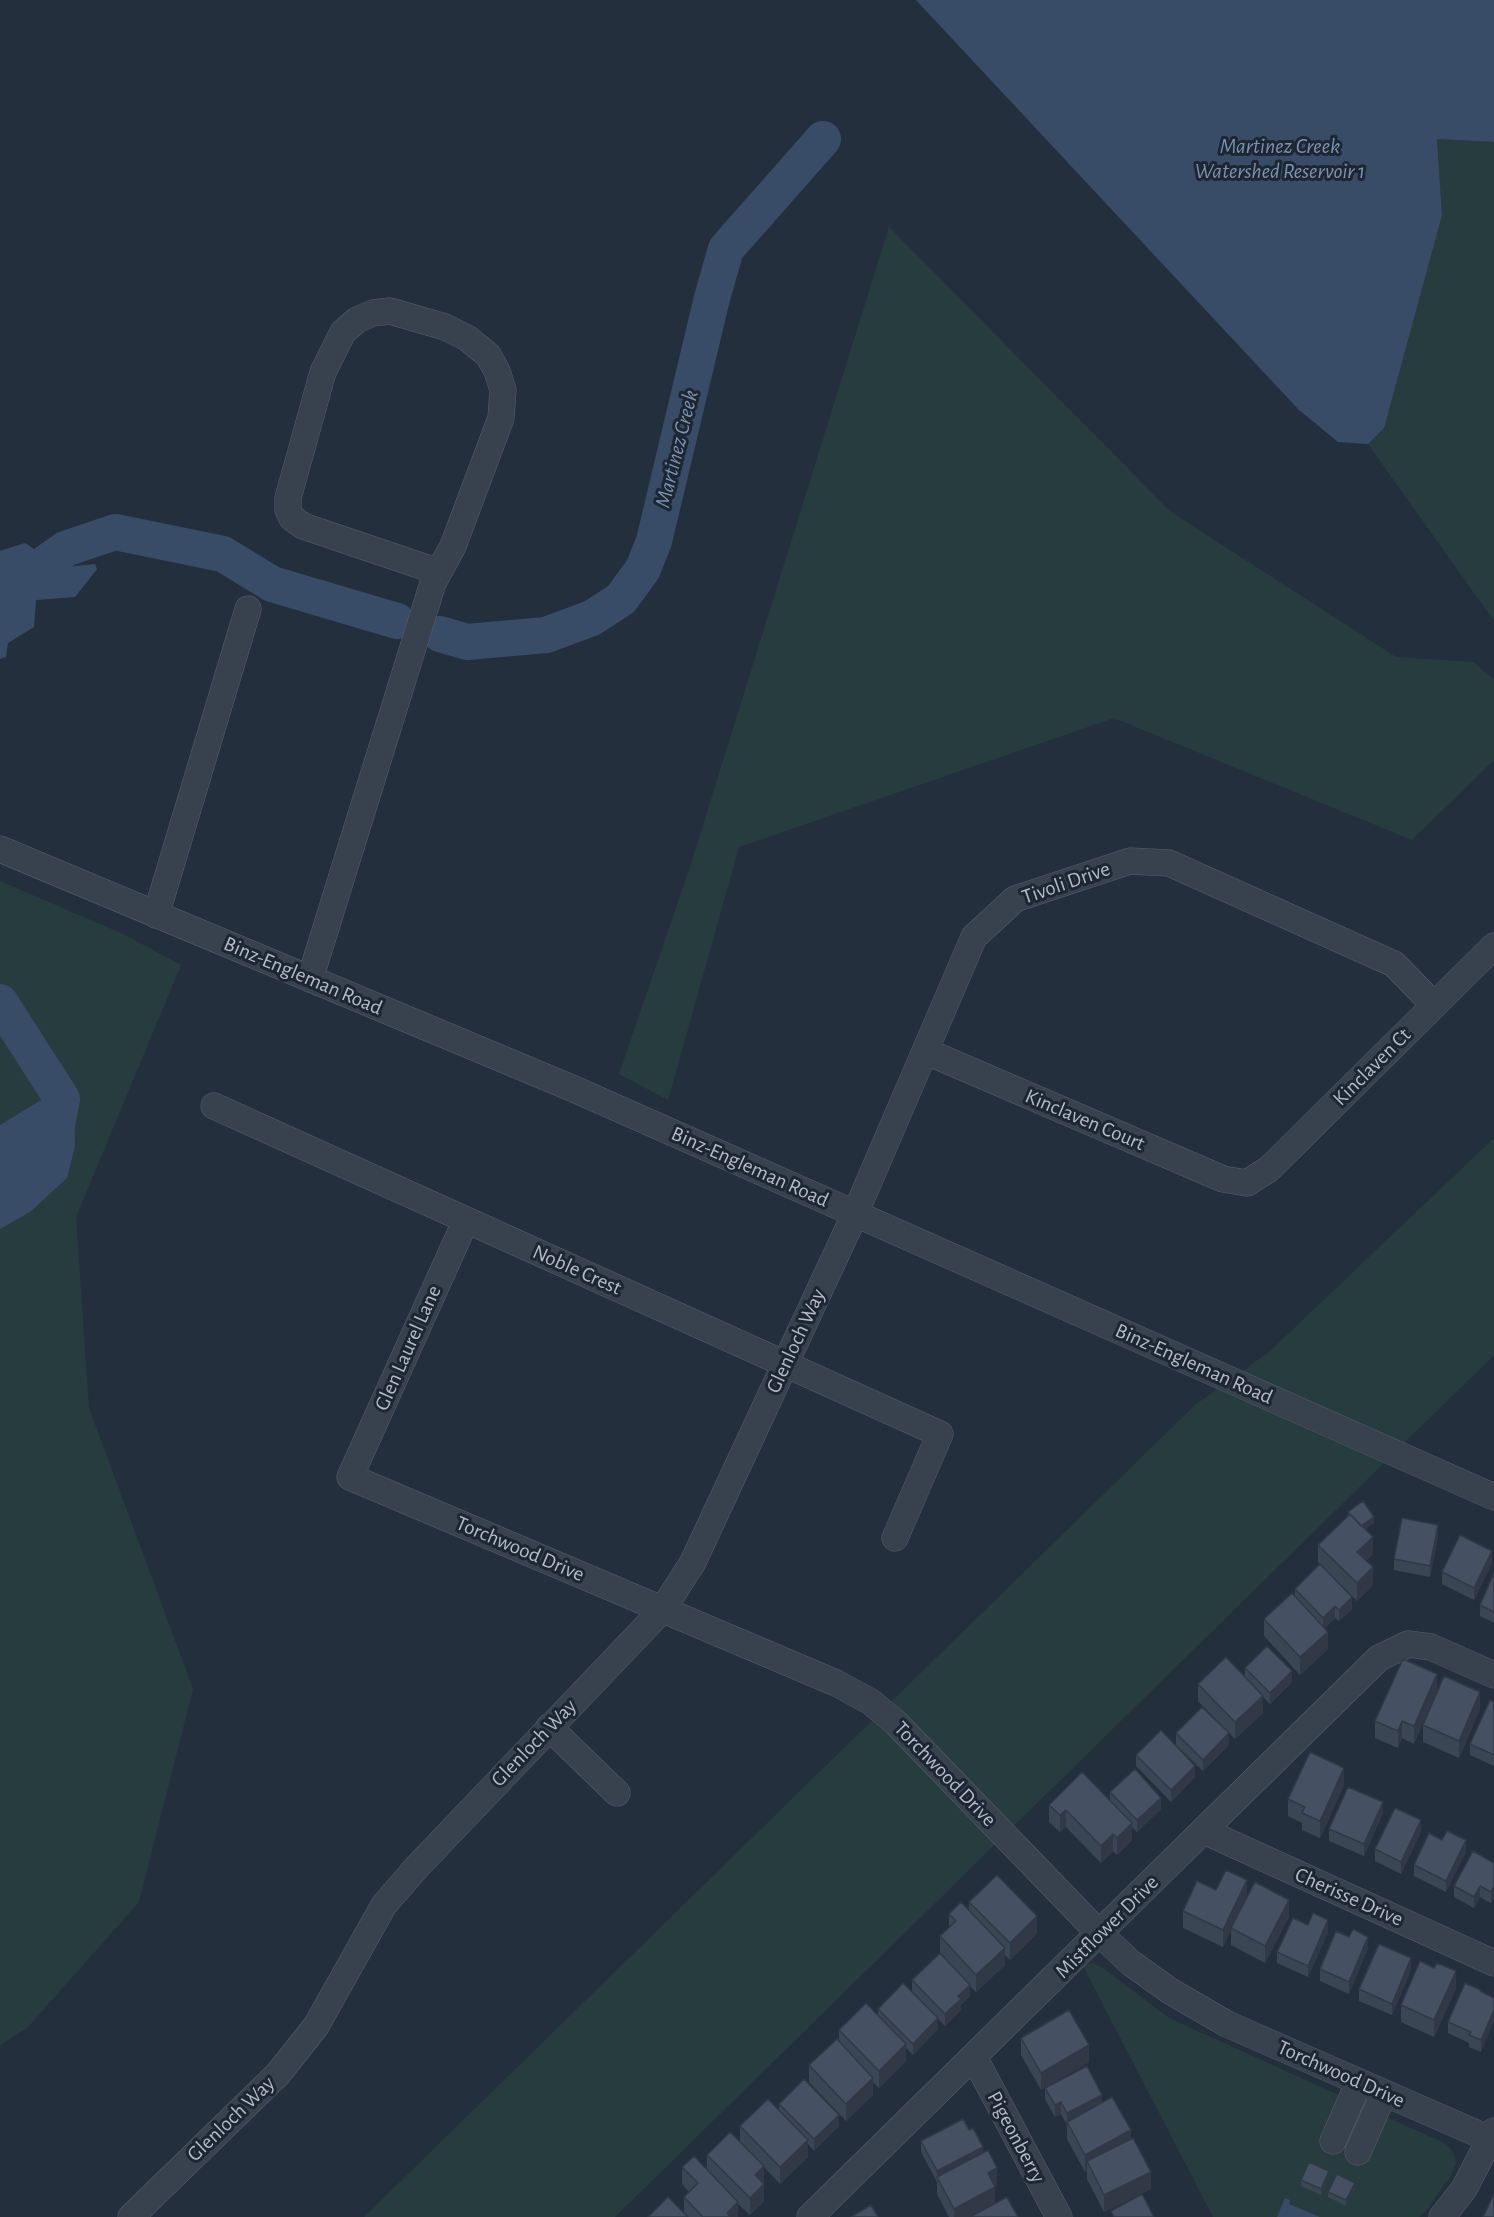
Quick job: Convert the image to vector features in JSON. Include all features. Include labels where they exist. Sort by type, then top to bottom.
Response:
[{"type":"street","points":[[310,979],[433,583],[439,572],[453,546],[501,418],[503,390],[497,371],[488,355],[467,338],[445,327],[390,311],[373,313],[357,320],[343,333],[323,372],[288,498],[288,510],[292,518],[303,526],[439,572]]},
{"type":"street","points":[[156,915],[248,609]]},
{"type":"street","name":"Binz-Engleman Road","points":[[0,849],[574,1089],[1494,1497]]},
{"type":"street","name":"Tivoli Drive","points":[[855,1214],[974,937],[1015,899],[1130,861],[1169,862],[1394,964],[1434,1005]]},
{"type":"street","name":"Kinclaven Ct","points":[[1247,1184],[1269,1169],[1494,946]]},
{"type":"street","name":"Kinclaven Court","points":[[925,1051],[1223,1179],[1247,1184]]},
{"type":"street","name":"Noble Crest","points":[[214,1106],[940,1434],[894,1538]]},
{"type":"street","name":"Glenloch Way","points":[[131,2217],[278,2074],[316,2026],[384,1905],[549,1727],[663,1609],[693,1562],[855,1214]]},
{"type":"street","name":"Glen Laurel Lane","points":[[350,1477],[466,1220]]},
{"type":"street","name":"Torchwood Drive","points":[[350,1477],[836,1683],[871,1702],[896,1723],[1100,1934],[1131,1963],[1170,1991],[1227,2024],[1384,2093],[1493,2137]]},
{"type":"street","name":"Mistflower Drive","points":[[810,2217],[1379,1658],[1408,1644],[1431,1647],[1494,1675]]},
{"type":"street","points":[[549,1727],[617,1793]]},
{"type":"street","name":"Cherisse Drive","points":[[1204,1831],[1494,1963]]},
{"type":"street","name":"Pigeonberry","points":[[974,2057],[1059,2217]]},
{"type":"street","points":[[1333,2141],[1359,2082]]},
{"type":"street","points":[[1358,2152],[1384,2093]]},
{"type":"street","points":[[1442,2217],[1464,2188],[1493,2137]]},
{"type":"green space","points":[[1437,139],[1494,142],[1494,621],[1368,444],[1442,215]]},
{"type":"green space","points":[[889,227],[1171,512],[1396,657],[1473,662],[1494,680],[1494,760],[1412,840],[1114,718],[739,847],[668,1100],[619,1074],[690,867]]},
{"type":"green space","points":[[0,881],[123,934],[181,965],[76,1217],[89,1408],[193,1689],[139,1902],[27,2028],[0,2045]]},
{"type":"green space","points":[[1494,1138],[1494,1355],[615,2217],[364,2217],[1195,1405],[1269,1352]]},
{"type":"green space","points":[[1092,1963],[1103,1968],[1169,2018],[1442,2142],[1455,2156],[1456,2164],[1450,2177],[1427,2210],[1419,2217],[1213,2217],[1083,1966]]},
{"type":"water","name":"Martinez Creek Watershed Reservoir 1","points":[[916,0],[1494,0],[1494,142],[1437,139],[1442,215],[1384,428],[1368,444],[1338,442],[1298,409]]},
{"type":"water","points":[[81,528],[46,548],[46,569],[95,564],[97,569],[75,597],[36,600],[34,627],[8,643],[6,657],[0,659],[0,551],[25,543],[34,549],[51,537]]},
{"type":"water","points":[[56,1091],[74,1113],[75,1146],[67,1178],[30,1212],[0,1229],[0,1125]]},
{"type":"water","points":[[1285,2198],[1290,2200],[1289,2204],[1320,2217],[1277,2217]]},
{"type":"building","points":[[1363,1501],[1374,1517],[1361,1526],[1348,1512]]},
{"type":"building","points":[[1350,1514],[1373,1537],[1357,1552],[1373,1567],[1357,1583],[1318,1545]]},
{"type":"building","points":[[1402,1518],[1438,1525],[1430,1566],[1394,1559]]},
{"type":"building","points":[[1460,1535],[1492,1551],[1474,1588],[1442,1572]]},
{"type":"building","points":[[1320,1564],[1352,1597],[1339,1610],[1335,1606],[1323,1618],[1295,1589]]},
{"type":"building","points":[[1494,1573],[1494,1612],[1480,1605]]},
{"type":"building","points":[[1292,1593],[1328,1632],[1300,1657],[1264,1619]]},
{"type":"building","points":[[1267,1646],[1292,1671],[1270,1693],[1245,1668]]},
{"type":"building","points":[[1226,1657],[1263,1696],[1235,1722],[1198,1684]]},
{"type":"building","points":[[1403,1659],[1437,1674],[1414,1726],[1402,1721],[1398,1731],[1375,1721]]},
{"type":"building","points":[[1444,1676],[1480,1692],[1459,1741],[1423,1725]]},
{"type":"building","points":[[1490,1700],[1494,1702],[1494,1755],[1470,1744]]},
{"type":"building","points":[[1202,1707],[1229,1733],[1203,1760],[1176,1733]]},
{"type":"building","points":[[1161,1730],[1195,1766],[1171,1790],[1136,1755]]},
{"type":"building","points":[[1310,1752],[1344,1768],[1320,1821],[1302,1813],[1305,1807],[1288,1799]]},
{"type":"building","points":[[1135,1769],[1161,1798],[1137,1820],[1110,1792]]},
{"type":"building","points":[[1082,1772],[1132,1823],[1117,1838],[1113,1834],[1101,1846],[1066,1810],[1060,1815],[1049,1805]]},
{"type":"building","points":[[1348,1787],[1383,1802],[1364,1844],[1329,1829]]},
{"type":"building","points":[[1395,1808],[1421,1820],[1401,1862],[1375,1849]]},
{"type":"building","points":[[1447,1831],[1466,1840],[1446,1881],[1414,1865],[1429,1833],[1442,1840]]},
{"type":"building","points":[[1473,1851],[1494,1863],[1494,1886],[1491,1892],[1480,1886],[1474,1897],[1454,1886]]},
{"type":"building","points":[[1226,1870],[1247,1880],[1223,1930],[1183,1911],[1197,1881],[1216,1890]]},
{"type":"building","points":[[997,1875],[1037,1916],[1010,1943],[969,1902]]},
{"type":"building","points":[[1255,1882],[1289,1900],[1265,1946],[1231,1928]]},
{"type":"building","points":[[961,1902],[1005,1948],[976,1975],[940,1936],[956,1921],[949,1914]]},
{"type":"building","points":[[1313,1913],[1328,1920],[1308,1966],[1277,1952],[1293,1918],[1308,1925]]},
{"type":"building","points":[[1353,1929],[1368,1937],[1349,1982],[1320,1969],[1336,1931],[1349,1937]]},
{"type":"building","points":[[1379,1944],[1411,1958],[1392,2004],[1359,1989]]},
{"type":"building","points":[[940,1953],[970,1985],[958,1996],[961,1999],[945,2014],[912,1980]]},
{"type":"building","points":[[1420,1961],[1434,1968],[1437,1963],[1456,1971],[1434,2020],[1401,2005]]},
{"type":"building","points":[[903,1983],[938,2018],[913,2044],[878,2009]]},
{"type":"building","points":[[1465,1983],[1494,1998],[1494,2010],[1481,2040],[1469,2035],[1471,2032],[1448,2022]]},
{"type":"building","points":[[866,2003],[906,2044],[879,2071],[839,2030]]},
{"type":"building","points":[[1069,2010],[1089,2045],[1041,2073],[1021,2038]]},
{"type":"building","points":[[837,2039],[873,2078],[846,2104],[809,2065]]},
{"type":"building","points":[[1087,2066],[1102,2095],[1067,2113],[1061,2102],[1055,2105],[1045,2088]]},
{"type":"building","points":[[804,2079],[839,2115],[814,2139],[779,2104]]},
{"type":"building","points":[[1112,2097],[1131,2130],[1085,2155],[1067,2122]]},
{"type":"building","points":[[768,2099],[808,2140],[780,2167],[740,2126]]},
{"type":"building","points":[[963,2119],[969,2130],[973,2128],[983,2147],[937,2171],[921,2141]]},
{"type":"building","points":[[730,2132],[764,2166],[755,2175],[764,2184],[750,2198],[707,2155]]},
{"type":"building","points":[[1133,2138],[1151,2172],[1104,2195],[1087,2161]]},
{"type":"building","points":[[988,2150],[997,2168],[988,2173],[995,2187],[954,2209],[937,2177]]},
{"type":"building","points":[[694,2156],[738,2202],[727,2213],[731,2217],[703,2217],[684,2197],[698,2183],[682,2167]]},
{"type":"building","points":[[1309,2162],[1329,2171],[1321,2189],[1301,2180]]},
{"type":"building","points":[[1337,2174],[1355,2183],[1346,2200],[1328,2192]]},
{"type":"building","points":[[1142,2194],[1154,2217],[1114,2217],[1111,2211]]},
{"type":"building","points":[[1494,2194],[1494,2217],[1483,2217]]},
{"type":"building","points":[[668,2197],[688,2217],[648,2217]]},
{"type":"building","points":[[1007,2197],[1018,2217],[972,2217],[972,2216]]},
{"type":"building","points":[[871,2205],[878,2217],[851,2217]]},
{"type":"waterway","name":"Martinez Creek","points":[[440,634],[467,642],[546,635],[592,618],[621,599],[643,569],[654,541],[712,298],[726,249],[823,139]]},
{"type":"waterway","name":"Martinez Creek","points":[[0,624],[17,591],[65,549],[115,532],[223,554],[272,584],[397,621]]},
{"type":"waterway","name":"Martinez Creek","points":[[0,1002],[62,1099],[53,1146],[7,1179],[0,1180]]}]
